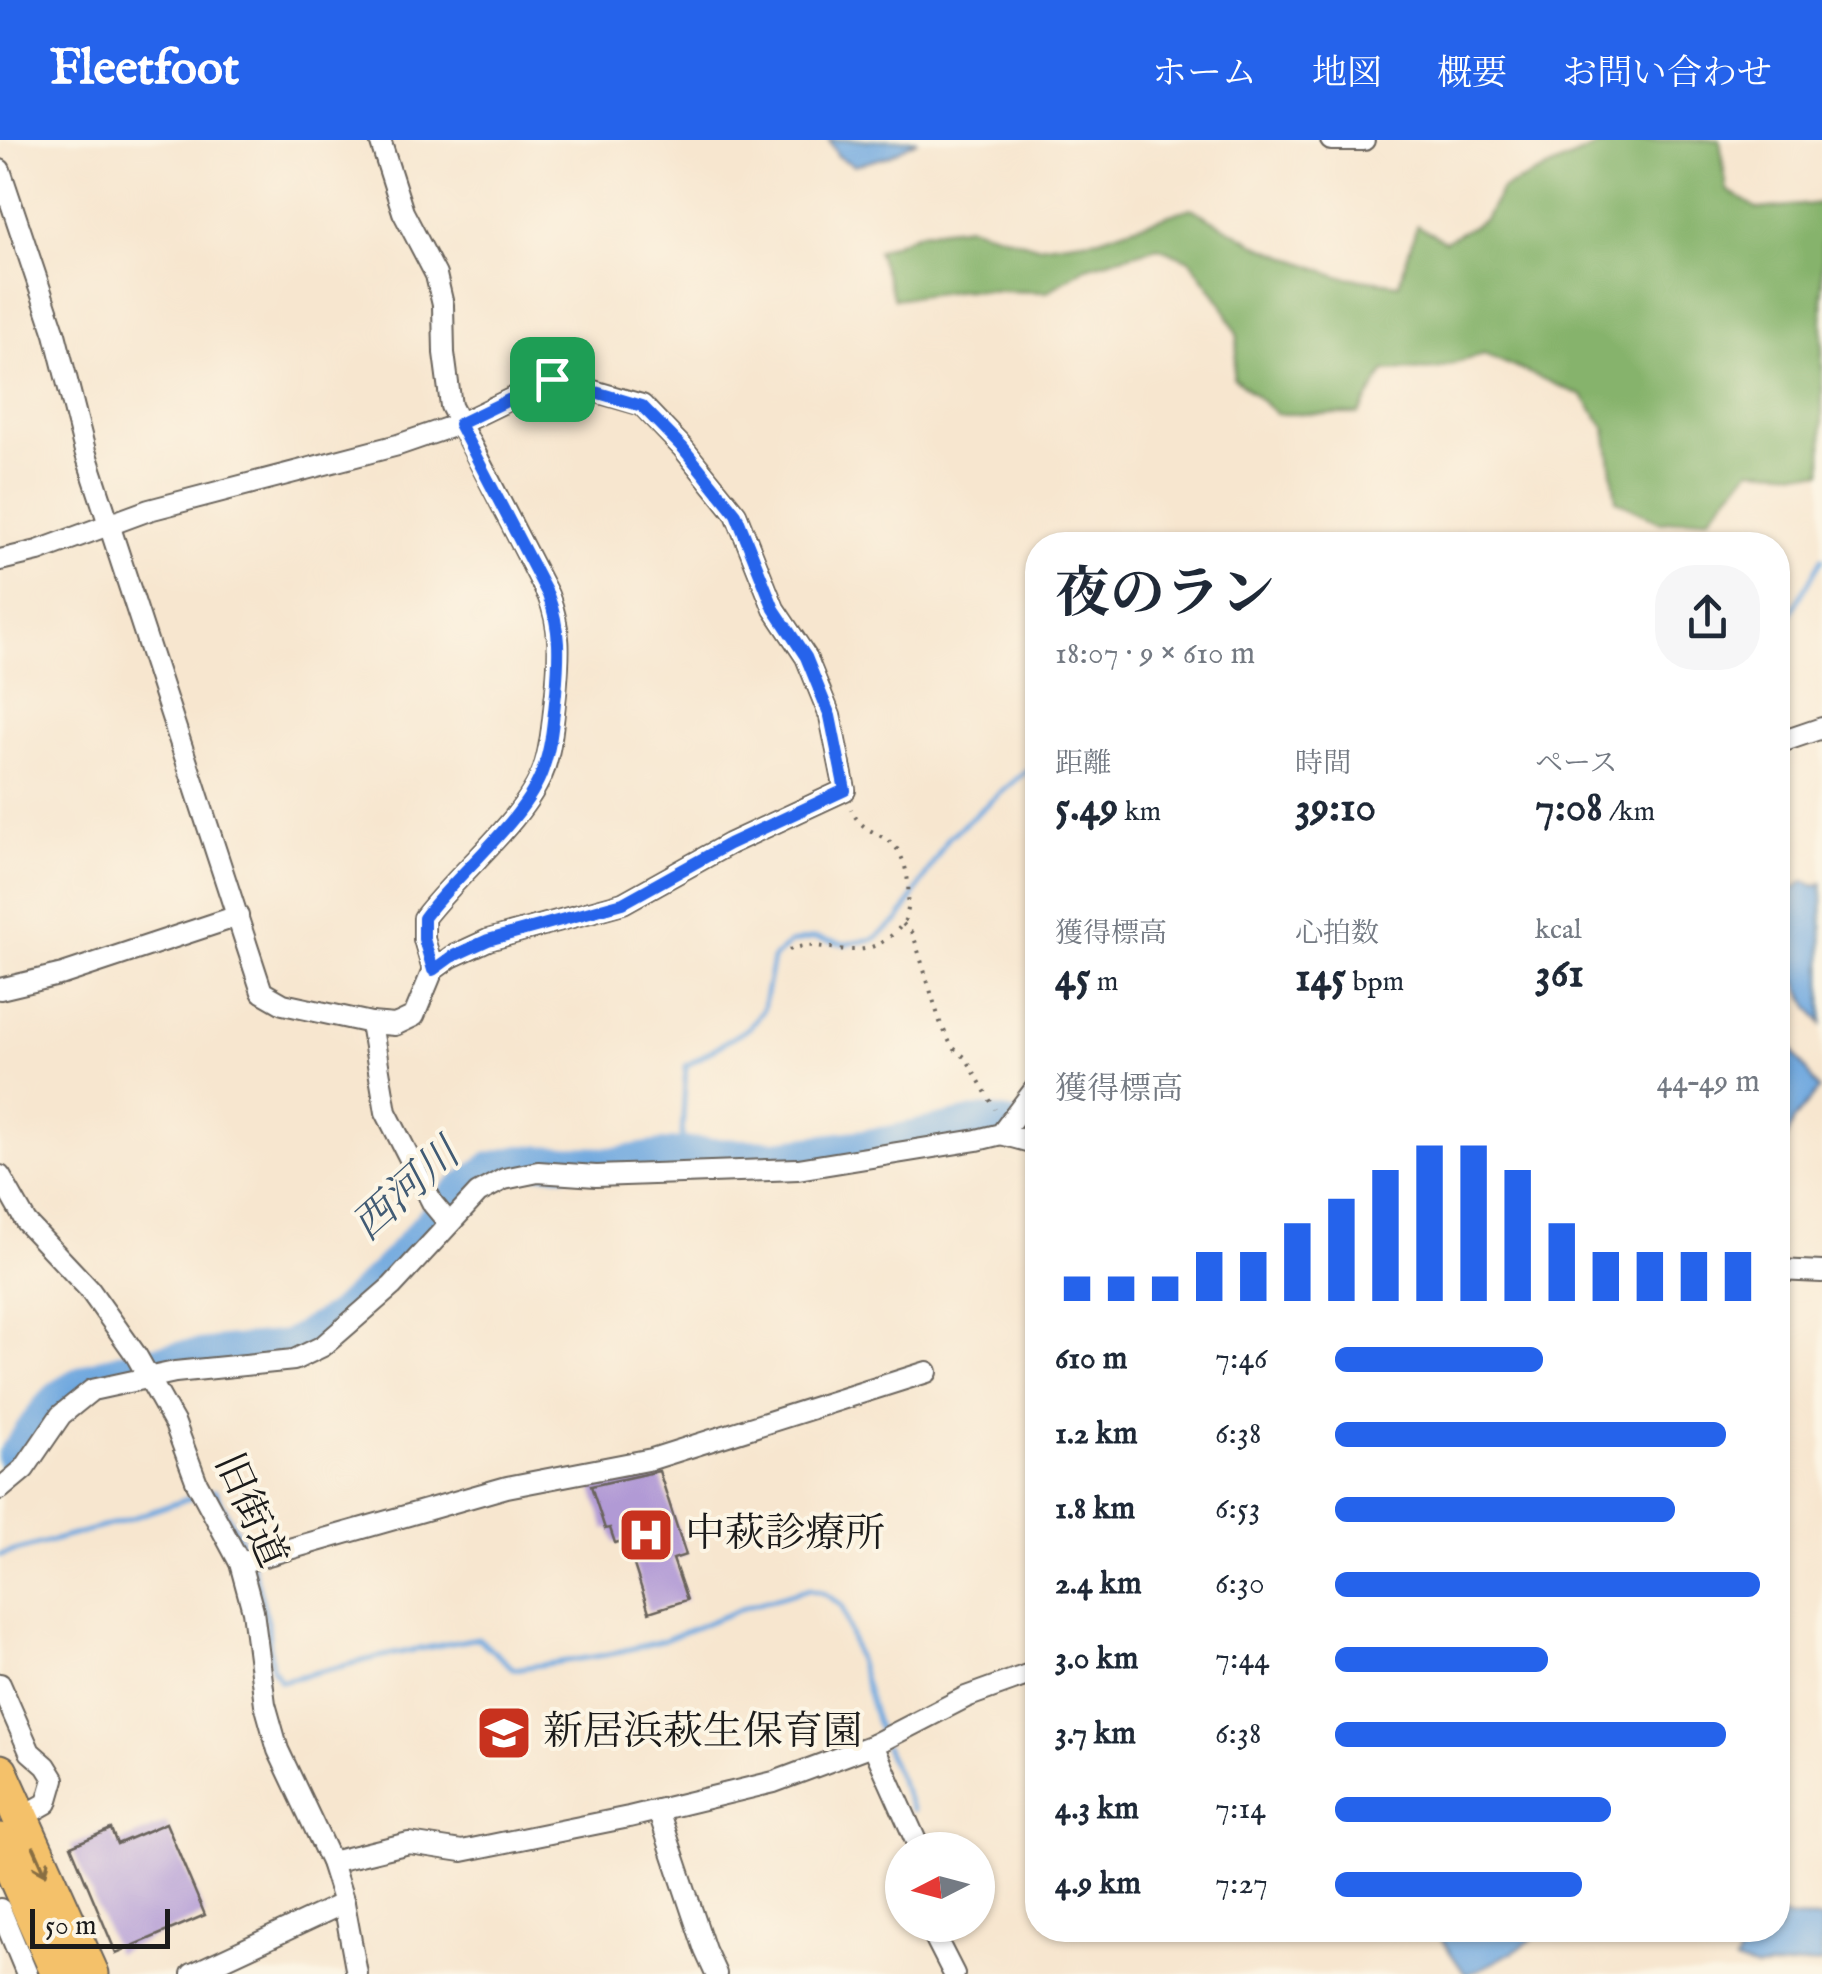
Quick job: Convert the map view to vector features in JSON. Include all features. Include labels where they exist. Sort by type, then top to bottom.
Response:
[{"type":"highway","points":[[0,1772],[7,1829],[59,1974]]},
{"type":"highway","points":[[7,1829],[91,1974]]},
{"type":"street","points":[[380,140],[403,212],[436,276],[443,306],[451,406],[548,595],[556,614],[560,642],[552,730],[543,770],[529,799],[424,918],[424,939],[433,970]]},
{"type":"street","points":[[1332,140],[1364,140]]},
{"type":"street","points":[[0,170],[55,334],[84,450],[109,524],[238,916],[262,992],[284,1004],[371,1023],[395,1024],[414,1016],[433,970],[451,957],[488,940],[623,903],[729,844],[845,790],[830,716],[806,657],[774,609],[736,514],[683,448],[642,406],[552,379],[459,424],[149,510],[109,524],[38,551],[0,560]]},
{"type":"street","points":[[1790,739],[1822,728]]},
{"type":"street","points":[[0,989],[63,974],[238,916]]},
{"type":"street","points":[[371,1023],[386,1112],[442,1215]]},
{"type":"street","points":[[1005,1129],[1025,1102]]},
{"type":"street","points":[[0,1489],[24,1469],[61,1415],[92,1390],[148,1375],[294,1360],[323,1346],[392,1286],[442,1215],[504,1179],[538,1172],[596,1176],[798,1169],[1005,1129],[1025,1138]]},
{"type":"street","name":"旧街道","points":[[0,1176],[26,1222],[89,1289],[136,1355],[175,1424],[208,1505],[248,1561],[265,1704],[278,1750],[331,1862],[344,1903],[357,1974]]},
{"type":"street","points":[[1790,1271],[1822,1272]]},
{"type":"street","points":[[248,1561],[507,1487],[652,1459],[927,1372]]},
{"type":"street","points":[[331,1862],[409,1843],[462,1851],[774,1782],[880,1741],[966,1698],[1025,1676]]},
{"type":"street","points":[[0,1684],[30,1752],[54,1779],[47,1803],[7,1829]]},
{"type":"street","points":[[880,1741],[913,1832]]},
{"type":"street","points":[[658,1810],[704,1950],[716,1974]]},
{"type":"street","points":[[192,1974],[344,1903]]},
{"type":"street","points":[[0,1909],[27,1974]]},
{"type":"street","points":[[938,1942],[954,1974]]},
{"type":"path","points":[[790,950],[801,945],[832,951],[870,948],[889,938],[908,915],[910,882],[902,857],[896,847],[858,826],[845,790]]},
{"type":"path","points":[[903,924],[912,934],[952,1047],[966,1058],[1005,1129]]},
{"type":"green space","points":[[1611,140],[1720,140],[1727,190],[1758,209],[1822,203],[1822,473],[1751,469],[1709,517],[1660,522],[1616,500],[1606,429],[1583,396],[1484,354],[1437,369],[1385,371],[1359,414],[1277,414],[1233,377],[1238,337],[1222,304],[1190,260],[1158,247],[1086,267],[1047,292],[962,290],[894,299],[877,251],[921,232],[969,226],[1037,246],[1099,238],[1191,208],[1262,247],[1338,276],[1399,284],[1417,225],[1445,241],[1485,219],[1502,189]]},
{"type":"water","points":[[829,140],[918,140],[889,156],[854,166],[838,156]]},
{"type":"water","points":[[1805,881],[1815,886],[1822,883],[1822,1024],[1790,966],[1790,891]]},
{"type":"water","points":[[1790,1046],[1819,1090],[1790,1130]]},
{"type":"water","points":[[1790,1918],[1822,1919],[1822,1963],[1757,1969],[1735,1962],[1744,1942],[1790,1942]]},
{"type":"water","points":[[1443,1942],[1527,1942],[1506,1956],[1465,1974]]},
{"type":"building","name":"中萩診療所","points":[[659,1471],[686,1555],[673,1559],[687,1600],[649,1612],[626,1540],[615,1543],[610,1528],[605,1529],[591,1486]]},
{"type":"building","points":[[166,1823],[205,1915],[116,1953],[71,1846],[111,1829],[117,1844]]},
{"type":"waterway","points":[[1790,614],[1822,559]]},
{"type":"waterway","points":[[681,1153],[686,1066],[750,1027],[763,1009],[773,959],[790,943],[815,938],[845,944],[874,939],[899,920],[948,838],[1025,772]]},
{"type":"waterway","name":"西河川","points":[[13,1457],[48,1408],[81,1383],[169,1359],[288,1346],[339,1316],[388,1270],[455,1194],[490,1168],[521,1161],[615,1163],[681,1153],[777,1156],[889,1142],[985,1121],[1025,1128]]},
{"type":"waterway","points":[[207,1493],[215,1491],[248,1553]]},
{"type":"waterway","points":[[0,1555],[196,1496]]},
{"type":"waterway","points":[[252,1563],[267,1619],[272,1668],[281,1681],[478,1638],[514,1669],[605,1655],[662,1641],[746,1607],[808,1589],[824,1593],[842,1606],[881,1737]]},
{"type":"waterway","points":[[885,1747],[913,1810]]},
{"type":"waterway","points":[[951,1947],[968,1974]]},
{"type":"place","name":"中萩診療所","points":[[646,1535]]},
{"type":"place","name":"新居浜萩生保育園","points":[[504,1733]]},
{"type":"route","points":[[552,379],[642,406],[683,448],[736,514],[774,609],[806,657],[830,716],[845,790],[729,844],[623,903],[488,940],[433,970],[424,939],[424,918],[529,799],[543,770],[552,730],[560,642],[556,614],[548,595],[459,424],[552,379]]}]
